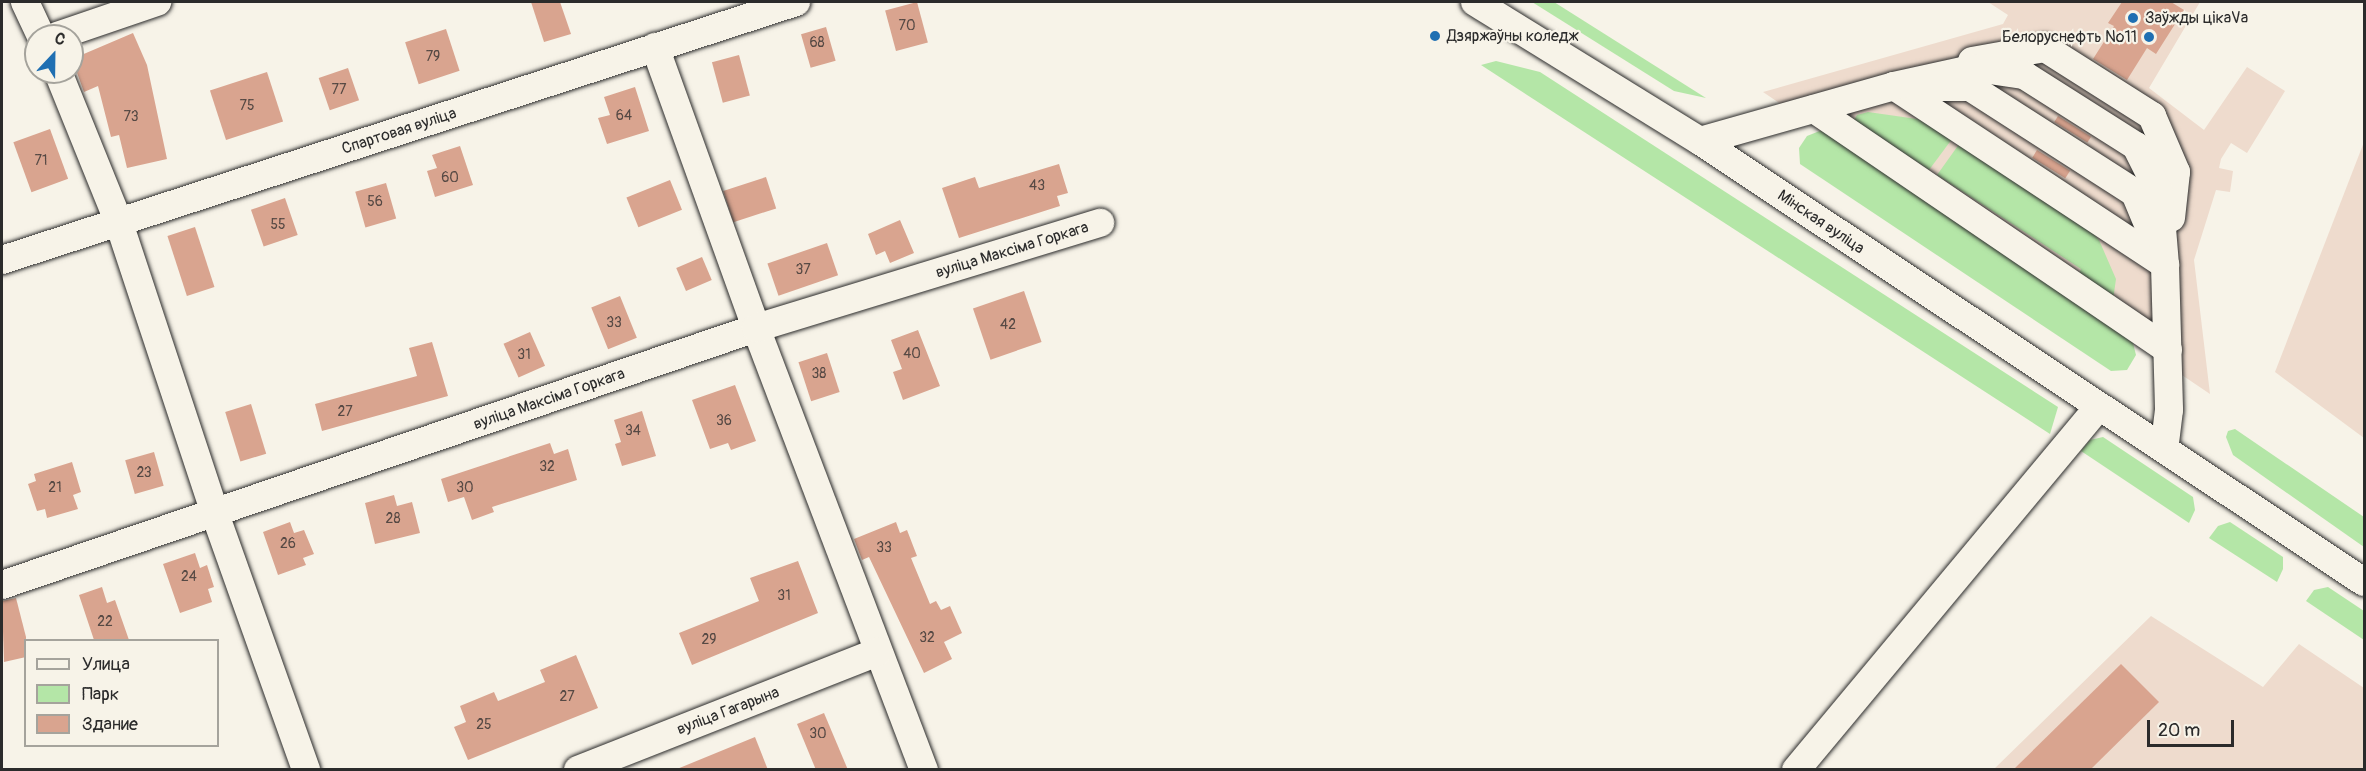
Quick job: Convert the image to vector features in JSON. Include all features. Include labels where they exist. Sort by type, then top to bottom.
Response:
[{"type":"street","points":[[25,2],[35,24]]},
{"type":"street","points":[[84,27],[157,2]]},
{"type":"street","name":"Спартовая вуліца","points":[[2,260],[119,224],[796,2]]},
{"type":"street","name":"Мінская вуліца","points":[[1475,2],[1700,141],[2364,582]]},
{"type":"street","points":[[655,47],[756,328],[924,770]]},
{"type":"street","points":[[1700,141],[1894,86],[1976,68],[2024,75],[2136,146],[2159,192],[2165,264],[2168,350],[2169,410],[2164,448]]},
{"type":"street","points":[[63,84],[119,224],[215,514],[306,770]]},
{"type":"street","points":[[1894,86],[2165,264]]},
{"type":"street","points":[[1894,86],[1970,87],[2135,193],[2165,264]]},
{"type":"street","points":[[1814,109],[2168,350]]},
{"type":"street","name":"вуліца Максіма Горкага","points":[[2,585],[756,328],[1100,223]]},
{"type":"street","points":[[1796,770],[2098,407]]},
{"type":"street","name":"вуліца Гагарына","points":[[578,770],[878,652]]},
{"type":"shaded area","points":[[1988,2],[2200,2],[2149,88],[2204,130],[2247,67],[2285,91],[2247,153],[2231,143],[2221,159],[2219,168],[2233,171],[2230,192],[2216,190],[2194,260],[2210,394],[1763,92],[2003,24],[2008,15]]},
{"type":"shaded area","points":[[2364,142],[2364,438],[2275,372]]},
{"type":"shaded area","points":[[2151,616],[2263,687],[2299,644],[2364,688],[2364,769],[1993,770]]},
{"type":"green space","points":[[1532,2],[1554,2],[1706,98],[1674,91]]},
{"type":"green space","points":[[1496,61],[1540,72],[2058,407],[2050,434],[1481,65]]},
{"type":"green space","points":[[1868,112],[1931,121],[1955,135],[1929,170],[1854,120],[1857,115]]},
{"type":"green space","points":[[1822,130],[2132,339],[2136,355],[2127,370],[2111,371],[1800,164],[1799,148],[1807,136]]},
{"type":"green space","points":[[1962,140],[2078,216],[2099,240],[2116,279],[2113,300],[2078,276],[2081,269],[1937,175]]},
{"type":"green space","points":[[2235,429],[2364,517],[2364,547],[2233,455],[2226,437],[2228,431]]},
{"type":"green space","points":[[2103,437],[2193,497],[2195,510],[2189,523],[2081,451],[2090,440]]},
{"type":"green space","points":[[2230,522],[2283,557],[2283,569],[2277,582],[2209,538],[2218,526]]},
{"type":"green space","points":[[2328,587],[2364,611],[2364,640],[2306,601],[2314,590]]},
{"type":"building","points":[[531,2],[560,2],[571,34],[544,42]]},
{"type":"building","points":[[917,2],[928,43],[896,51],[885,11]]},
{"type":"building","name":"Белоруснефть №11","points":[[2122,2],[2171,2],[2184,10],[2156,54],[2147,48],[2127,80],[2093,59],[2114,26],[2108,23]]},
{"type":"building","points":[[826,27],[836,61],[811,68],[801,34]]},
{"type":"building","points":[[446,29],[460,71],[419,84],[405,42]]},
{"type":"building","points":[[133,33],[147,65],[167,159],[127,168],[119,135],[111,137],[98,86],[84,92],[81,84],[84,84],[84,54]]},
{"type":"building","points":[[739,55],[750,96],[723,103],[712,62]]},
{"type":"building","points":[[348,68],[359,100],[330,110],[319,78]]},
{"type":"building","points":[[267,72],[283,121],[226,140],[210,91]]},
{"type":"building","points":[[635,87],[649,131],[607,144],[598,118],[610,115],[604,97]]},
{"type":"building","points":[[2058,116],[2091,137],[2087,143],[2054,122]]},
{"type":"building","points":[[50,129],[68,179],[31,192],[13,142]]},
{"type":"building","points":[[460,146],[473,185],[435,197],[427,171],[437,168],[432,155]]},
{"type":"building","points":[[2037,150],[2070,171],[2065,178],[2032,158]]},
{"type":"building","points":[[1059,164],[1068,193],[1057,196],[1060,206],[959,238],[942,188],[975,177],[979,188]]},
{"type":"building","points":[[766,177],[776,208],[733,222],[723,191]]},
{"type":"building","points":[[670,180],[682,210],[638,227],[626,198]]},
{"type":"building","points":[[386,183],[396,219],[365,227],[355,192]]},
{"type":"building","points":[[285,198],[298,235],[264,247],[251,210]]},
{"type":"building","points":[[900,220],[914,253],[890,263],[885,251],[876,255],[868,234]]},
{"type":"building","points":[[195,227],[214,287],[187,296],[167,236]]},
{"type":"building","points":[[827,243],[838,275],[779,296],[767,264]]},
{"type":"building","points":[[702,257],[712,280],[686,291],[676,268]]},
{"type":"building","points":[[1024,291],[1042,342],[991,360],[973,309]]},
{"type":"building","points":[[620,296],[637,338],[608,349],[591,308]]},
{"type":"building","points":[[918,330],[940,386],[903,400],[893,372],[902,369],[891,340]]},
{"type":"building","points":[[530,332],[545,366],[519,378],[504,344]]},
{"type":"building","points":[[432,342],[448,396],[322,431],[315,404],[417,376],[409,348]]},
{"type":"building","points":[[827,353],[840,392],[811,401],[798,362]]},
{"type":"building","points":[[735,385],[756,441],[731,450],[728,443],[710,449],[692,400]]},
{"type":"building","points":[[251,404],[266,454],[240,462],[225,412]]},
{"type":"building","points":[[642,411],[656,456],[622,466],[615,444],[621,442],[614,420]]},
{"type":"building","points":[[550,443],[554,454],[568,449],[577,480],[492,507],[494,512],[472,520],[464,497],[448,502],[441,479]]},
{"type":"building","points":[[154,452],[164,486],[135,494],[125,460]]},
{"type":"building","points":[[72,462],[81,492],[73,495],[78,509],[47,518],[45,509],[37,511],[28,484],[36,481],[34,474]]},
{"type":"building","points":[[394,495],[397,506],[412,502],[420,533],[375,544],[365,503]]},
{"type":"building","points":[[290,522],[294,533],[304,530],[314,554],[303,558],[306,565],[278,575],[263,532]]},
{"type":"building","points":[[896,522],[900,533],[907,530],[917,556],[911,558],[930,604],[936,601],[941,610],[950,606],[962,633],[944,642],[952,659],[924,673],[869,557],[862,560],[854,539]]},
{"type":"building","points":[[195,553],[200,568],[207,565],[214,587],[208,589],[212,602],[180,613],[163,564]]},
{"type":"building","points":[[798,561],[818,613],[692,665],[679,633],[759,601],[750,578]]},
{"type":"building","points":[[102,587],[107,603],[115,600],[129,639],[94,639],[79,595]]},
{"type":"building","points":[[16,598],[26,637],[24,657],[4,662],[2,601]]},
{"type":"building","points":[[576,655],[598,708],[468,760],[454,727],[466,722],[460,706],[494,692],[498,701],[545,682],[540,670]]},
{"type":"building","points":[[2121,664],[2159,702],[2090,770],[2013,770]]},
{"type":"building","points":[[824,713],[848,770],[816,770],[797,724]]},
{"type":"building","points":[[755,737],[768,770],[677,770],[677,769]]},
{"type":"place","name":"Заўжды цікаVа","points":[[2133,18]]},
{"type":"place","name":"Дзяржаўны коледж","points":[[1435,36]]},
{"type":"place","name":"Белоруснефть №11","points":[[2149,37]]}]
